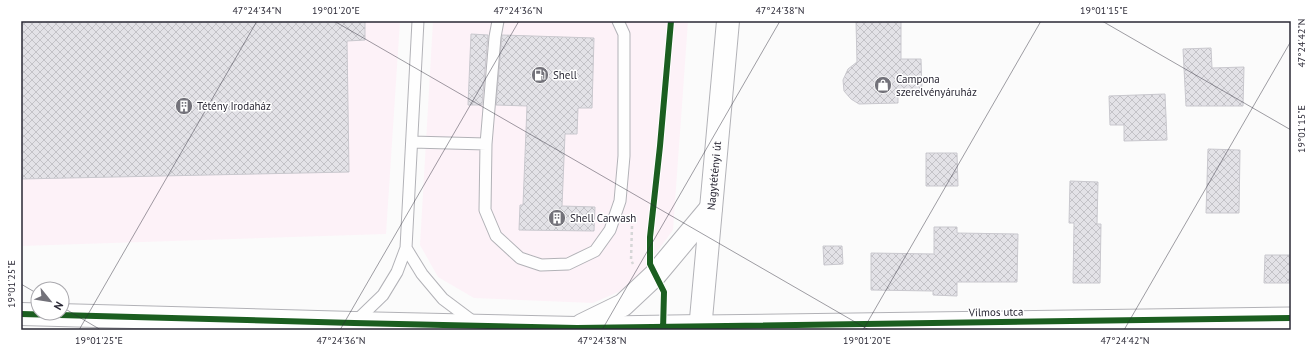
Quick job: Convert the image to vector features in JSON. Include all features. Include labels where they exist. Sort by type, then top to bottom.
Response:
[{"type":"street","name":"Nagytétényi út","points":[[701,328],[728,21]]},
{"type":"street","points":[[578,329],[623,305],[655,275],[711,208]]},
{"type":"street","points":[[21,314],[578,329],[701,328]]},
{"type":"street","name":"Vilmos utca","points":[[701,328],[1291,318]]},
{"type":"lane","points":[[354,323],[383,295],[397,272],[406,248],[418,21]]},
{"type":"lane","points":[[498,21],[495,37],[486,144],[485,210],[496,236],[520,258],[541,266],[568,264],[595,251],[610,230],[620,201],[624,156],[624,34],[618,21]]},
{"type":"lane","points":[[412,142],[486,144]]},
{"type":"lane","points":[[406,248],[422,274],[443,299],[478,326]]},
{"type":"shaded area","name":"Tétény Irodaház","points":[[21,21],[400,21],[386,234],[21,246]]},
{"type":"shaded area","points":[[433,21],[688,21],[673,230],[632,286],[593,303],[474,298],[438,277],[420,245]]},
{"type":"building","name":"Tétény Irodaház","points":[[21,21],[365,21],[365,40],[347,41],[349,172],[21,179]]},
{"type":"building","name":"Campona szerelvényáruház","points":[[856,21],[901,21],[901,59],[921,59],[922,90],[898,91],[898,103],[859,104],[851,99],[844,91],[843,80],[848,69],[857,62]]},
{"type":"building","points":[[471,34],[488,35],[482,105],[468,105]]},
{"type":"building","points":[[502,35],[594,38],[592,108],[578,108],[577,134],[565,134],[562,206],[595,207],[594,231],[519,230],[520,205],[523,205],[527,106],[496,105]]},
{"type":"building","points":[[1211,48],[1212,68],[1244,67],[1243,106],[1186,106],[1183,49]]},
{"type":"building","points":[[1165,94],[1167,140],[1124,141],[1124,125],[1110,125],[1109,96]]},
{"type":"building","points":[[1208,149],[1240,150],[1239,213],[1206,213]]},
{"type":"building","points":[[926,153],[957,153],[958,186],[926,186]]},
{"type":"building","points":[[1070,181],[1098,182],[1097,224],[1101,224],[1100,283],[1073,283],[1074,223],[1069,223]]},
{"type":"building","points":[[934,227],[957,227],[957,233],[1018,234],[1017,282],[957,282],[957,296],[933,295],[933,291],[871,290],[871,253],[934,254]]},
{"type":"building","points":[[823,246],[842,246],[843,264],[824,265]]},
{"type":"building","points":[[1265,255],[1291,255],[1291,283],[1264,283]]},
{"type":"cycle path","points":[[663,330],[664,292],[650,264],[650,237],[671,21]]},
{"type":"cycle path","points":[[21,314],[577,328],[1291,318]]},
{"type":"place","name":"Shell","points":[[540,75]]},
{"type":"place","name":"Campona szerelvényáruház","points":[[883,85]]},
{"type":"place","name":"Tétény Irodaház","points":[[184,106]]},
{"type":"place","name":"Shell Carwash","points":[[557,218]]}]
